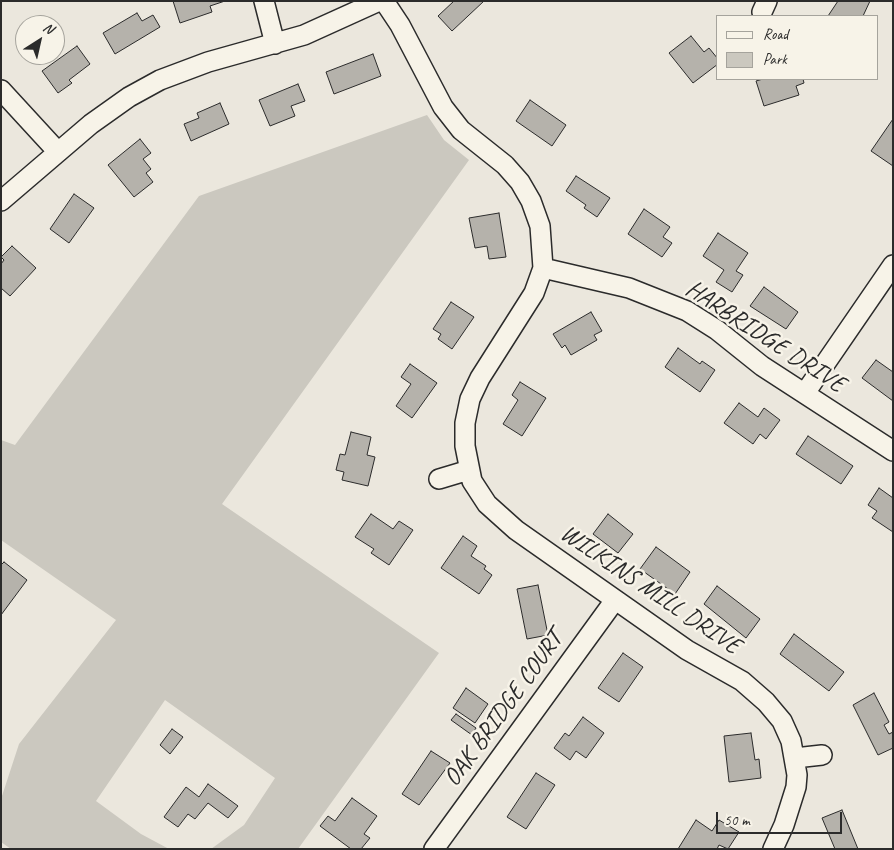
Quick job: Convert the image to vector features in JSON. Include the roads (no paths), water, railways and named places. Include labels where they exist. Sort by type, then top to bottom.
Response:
[{"type":"street","points":[[264,1],[275,44]]},
{"type":"street","points":[[1,200],[91,124],[121,102],[160,80],[208,62],[304,35],[379,1]]},
{"type":"street","name":"WILKINS MILL DRIVE","points":[[384,1],[400,25],[443,107],[461,130],[505,165],[520,182],[531,201],[540,226],[543,268],[534,293],[480,378],[470,400],[465,423],[465,439],[472,481],[487,504],[500,518],[687,650],[742,681],[782,721],[795,758],[796,787],[784,825],[773,849]]},
{"type":"street","points":[[1,90],[58,152]]},
{"type":"street","points":[[804,394],[893,264]]},
{"type":"street","name":"HARBRIDGE DRIVE","points":[[543,268],[629,288],[687,312],[804,394],[893,451]]},
{"type":"street","points":[[439,478],[469,470]]},
{"type":"street","name":"OAK BRIDGE COURT","points":[[434,849],[615,600]]},
{"type":"street","points":[[795,758],[822,755]]}]
